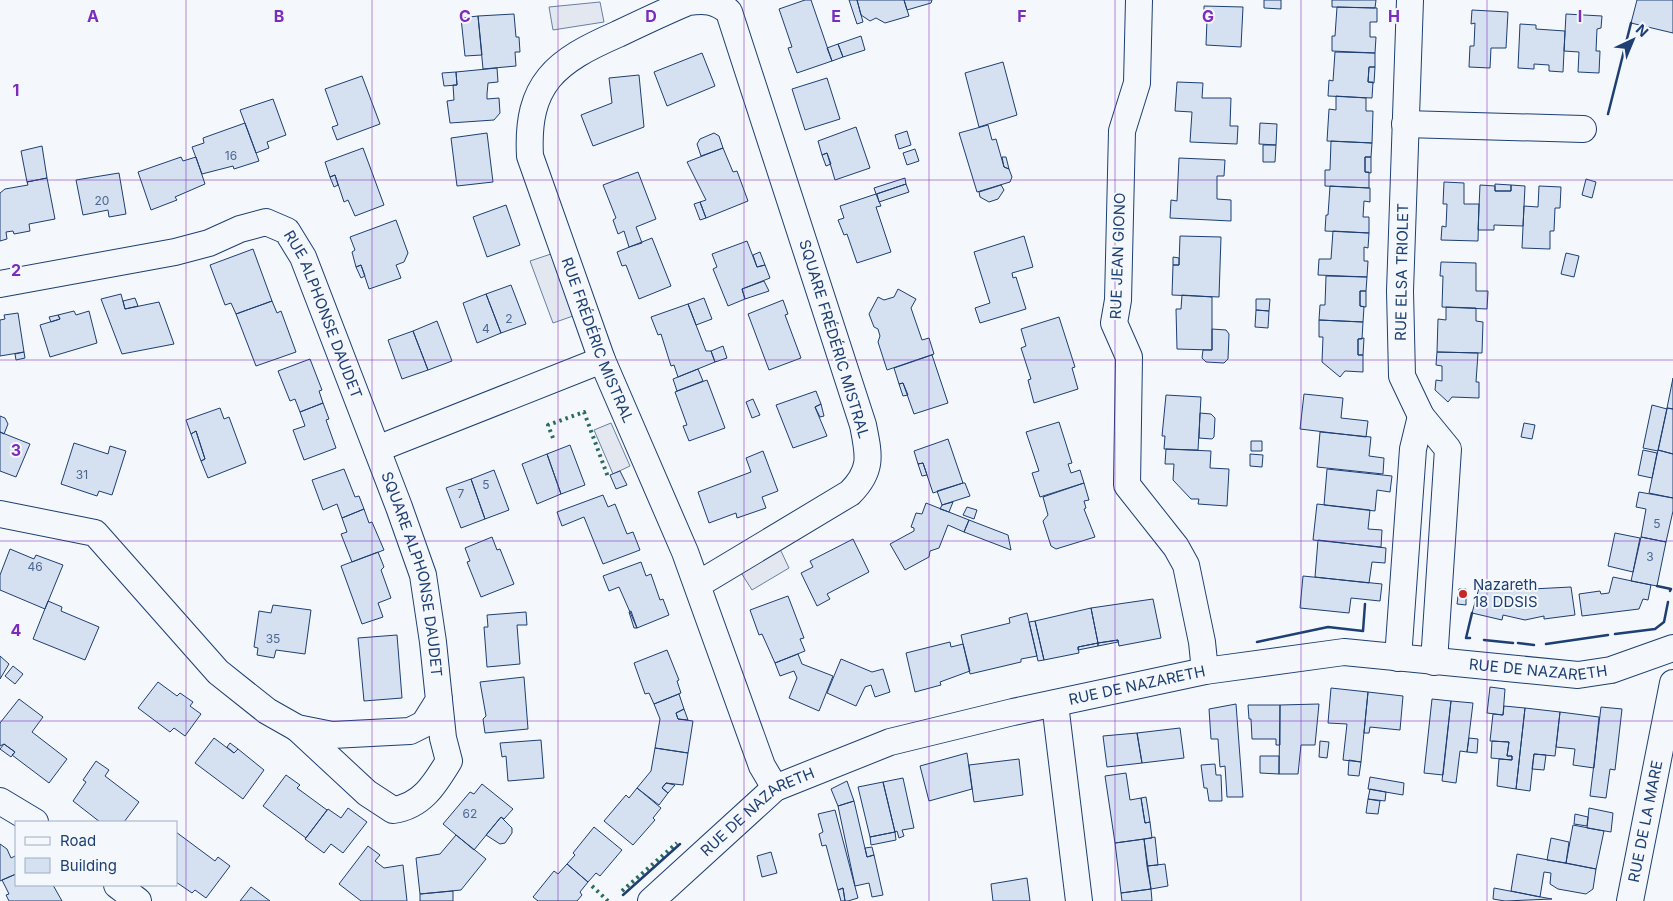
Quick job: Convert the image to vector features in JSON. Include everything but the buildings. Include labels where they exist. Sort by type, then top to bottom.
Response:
[{"type":"street","name":"RUE JEAN GIONO","points":[[1139,0],[1136,83],[1122,131],[1118,300],[1114,323],[1129,357],[1127,485],[1176,547],[1186,565],[1206,671]]},
{"type":"street","name":"RUE ELSA TRIOLET","points":[[1410,0],[1400,291],[1402,376],[1421,416],[1448,449],[1434,662]]},
{"type":"street","name":"RUE FRÉDÉRIC MISTRAL","points":[[732,6],[713,1],[688,2],[575,54],[555,70],[534,105],[529,128],[530,156],[602,360],[697,584],[762,766],[775,788]]},
{"type":"street","name":"SQUARE FRÉDÉRIC MISTRAL","points":[[697,584],[850,493],[864,477],[868,465],[863,425],[732,6]]},
{"type":"street","points":[[1405,124],[1583,129]]},
{"type":"street","name":"RUE ALPHONSE DAUDET","points":[[0,284],[175,252],[210,243],[240,229],[266,222],[287,231],[303,256],[376,449]]},
{"type":"street","points":[[376,449],[602,360]]},
{"type":"street","points":[[1398,658],[1413,448],[1421,416]]},
{"type":"street","name":"SQUARE ALPHONSE DAUDET","points":[[0,514],[95,533],[218,672],[267,711],[297,728],[367,794],[393,810],[406,808],[431,790],[449,761],[442,738],[434,642],[423,575],[376,449]]},
{"type":"street","name":"RUE DE NAZARETH","points":[[651,901],[775,788],[890,742],[1013,712],[1206,671],[1344,652],[1434,662],[1578,674],[1612,670],[1673,648]]},
{"type":"street","name":"RUE DE LA MARE","points":[[1630,901],[1673,683]]},
{"type":"street","name":"SQUARE ALPHONSE DAUDET","points":[[297,728],[332,735],[410,731],[424,724],[439,700]]},
{"type":"street","points":[[1056,704],[1079,901]]},
{"type":"street","points":[[0,801],[33,821]]},
{"type":"street","points":[[118,886],[138,901]]},
{"type":"shaded area","points":[[600,2],[604,22],[553,30],[549,7]]},
{"type":"shaded area","points":[[551,254],[573,316],[553,323],[530,261]]},
{"type":"shaded area","points":[[611,423],[630,466],[613,474],[594,430]]},
{"type":"shaded area","points":[[780,549],[789,568],[752,590],[740,571]]},
{"type":"hedge","points":[[553,438],[548,425],[584,412],[608,477]]},
{"type":"hedge","points":[[622,891],[677,843]]},
{"type":"hedge","points":[[592,886],[608,901]]},
{"type":"wall","points":[[1608,114],[1631,23]]},
{"type":"wall","points":[[1657,586],[1671,589],[1670,591]]},
{"type":"wall","points":[[1615,634],[1655,629],[1664,622],[1668,602]]},
{"type":"wall","points":[[1257,642],[1328,627],[1363,631],[1365,604]]},
{"type":"wall","points":[[1470,638],[1466,638],[1472,613]]},
{"type":"wall","points":[[1546,644],[1608,635]]},
{"type":"wall","points":[[1484,640],[1513,643]]},
{"type":"wall","points":[[1518,643],[1534,645]]},
{"type":"wall","points":[[623,895],[680,844]]},
{"type":"place","name":"Nazareth 18 DDSIS","points":[[1463,594]]}]
